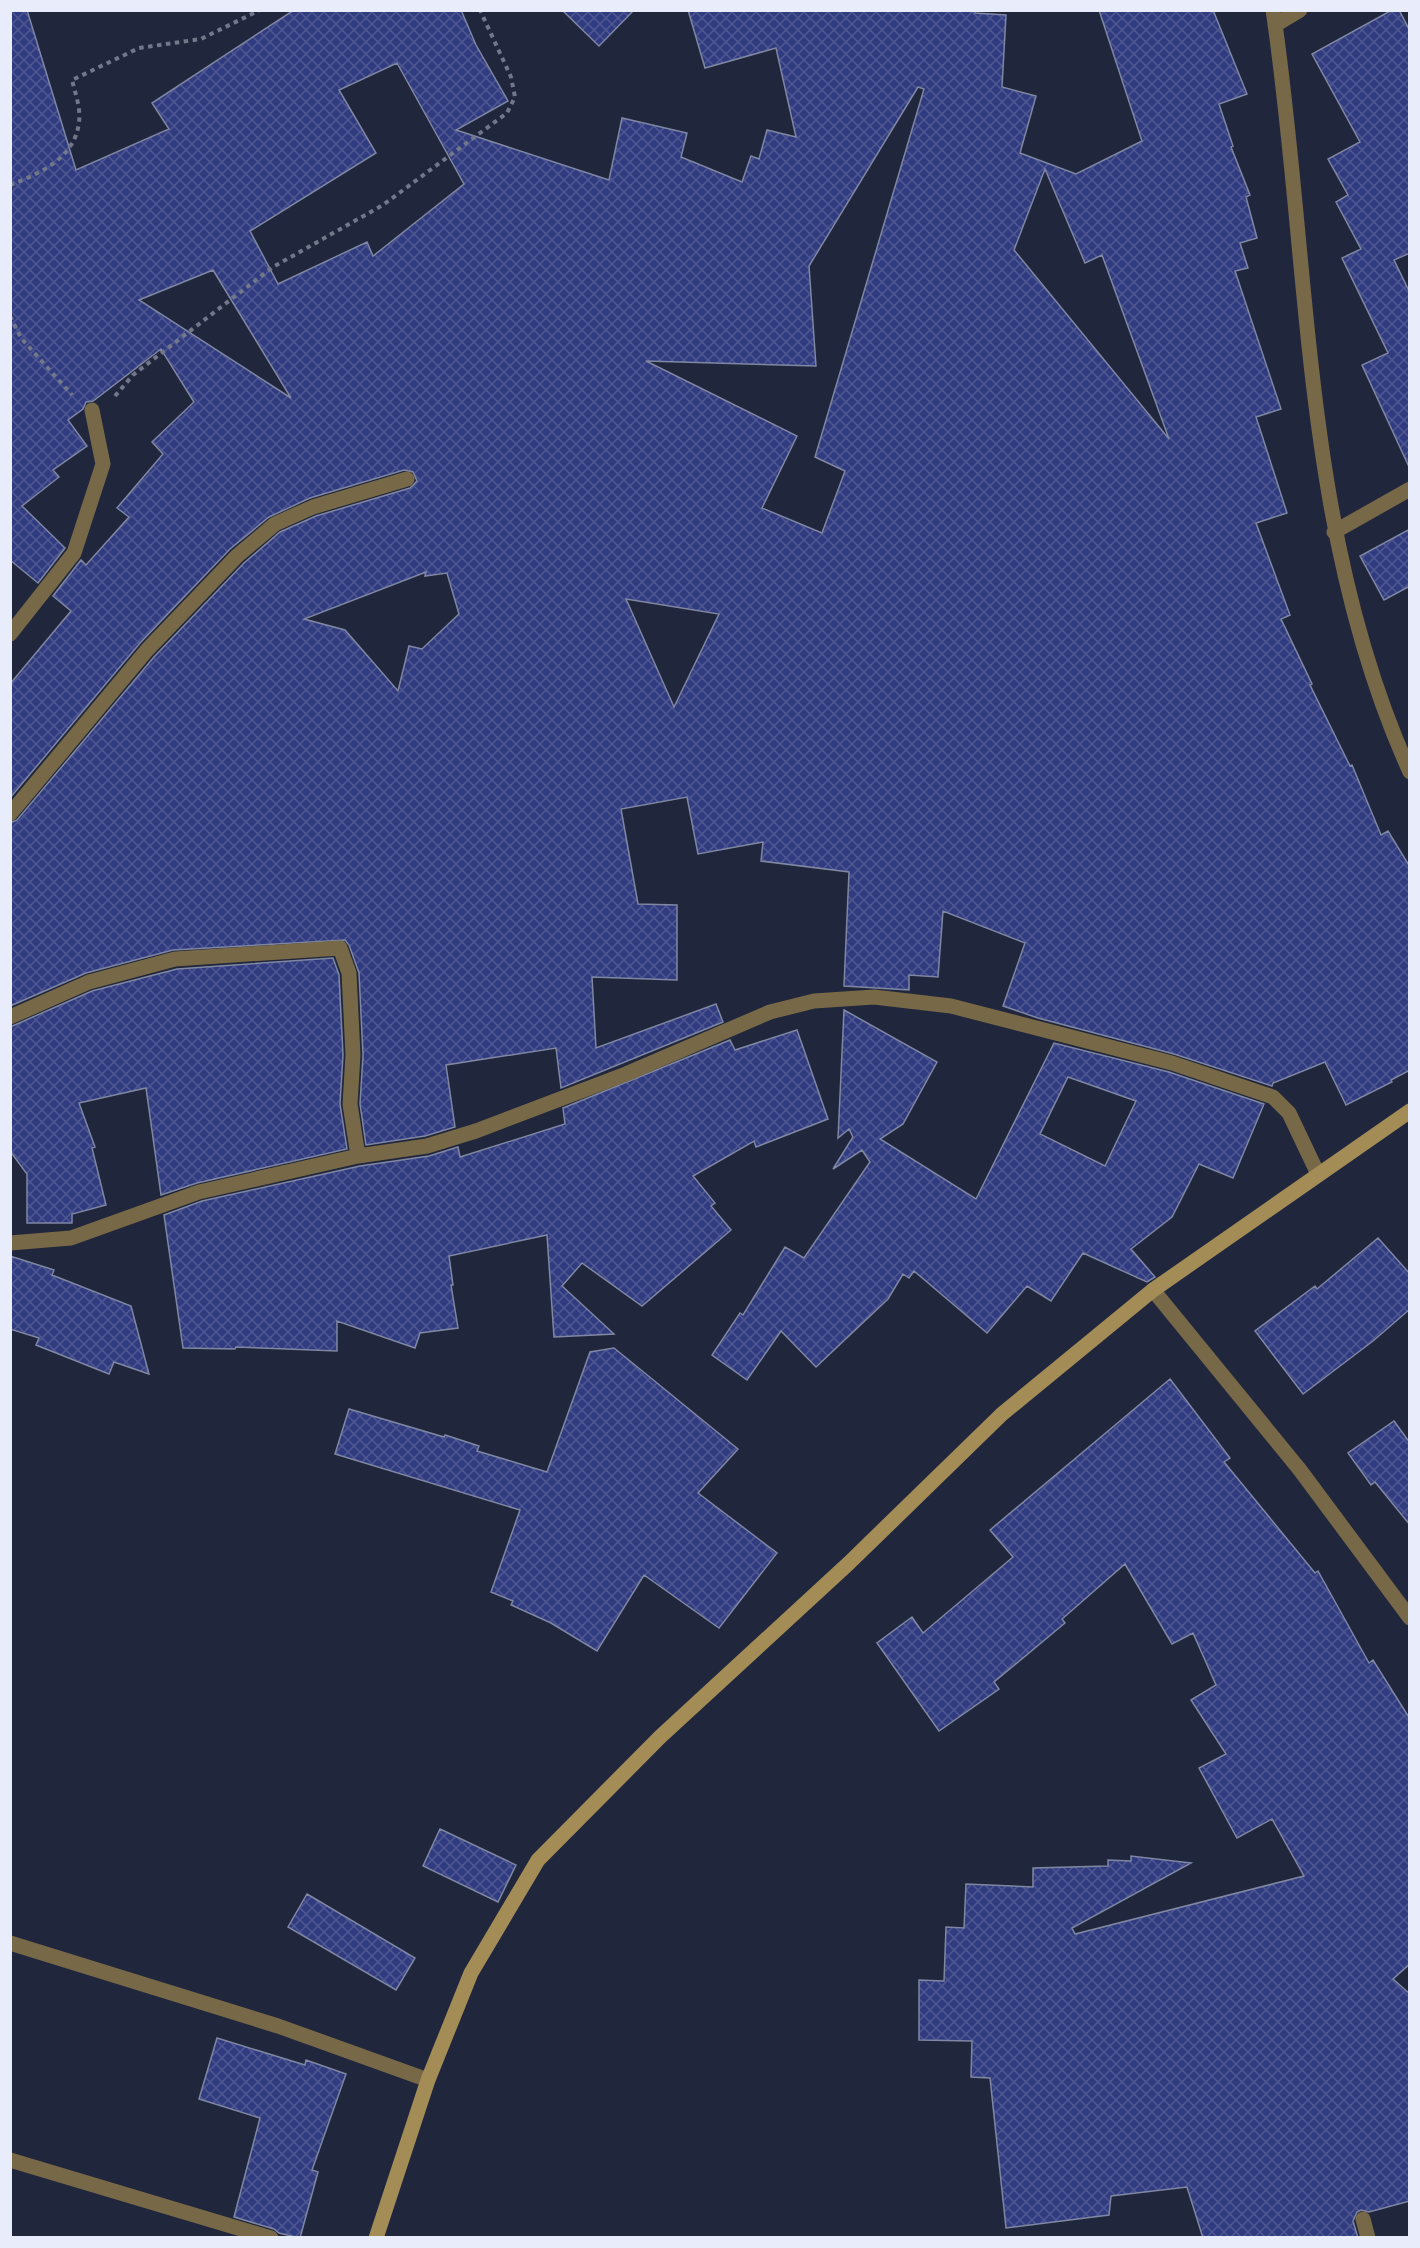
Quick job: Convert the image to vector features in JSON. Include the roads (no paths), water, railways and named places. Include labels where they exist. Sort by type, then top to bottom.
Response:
[{"type":"street","points":[[1300,10],[1274,18],[1315,412],[1334,532],[1361,637],[1398,746],[1410,772]]},
{"type":"street","points":[[10,634],[75,553],[103,464],[92,410]]},
{"type":"street","points":[[10,814],[147,650],[237,556],[275,524],[313,507],[407,478]]},
{"type":"street","points":[[1334,532],[1410,489]]},
{"type":"street","points":[[10,1017],[89,982],[174,959],[340,948],[349,973],[353,1055],[350,1104],[358,1156]]},
{"type":"street","points":[[10,1243],[71,1238],[199,1192],[358,1156],[427,1146],[476,1131],[626,1074],[770,1012],[814,1001],[874,997],[951,1006],[1172,1063],[1273,1097],[1289,1113],[1318,1174]]},
{"type":"street","points":[[376,2238],[428,2080],[471,1973],[538,1860],[660,1737],[849,1563],[1002,1414],[1153,1290],[1410,1111]]},
{"type":"street","points":[[1153,1290],[1300,1470],[1410,1617]]},
{"type":"street","points":[[10,1943],[278,2026],[428,2080]]},
{"type":"street","points":[[10,2160],[271,2238]]},
{"type":"street","points":[[1363,2219],[1368,2238]]}]
